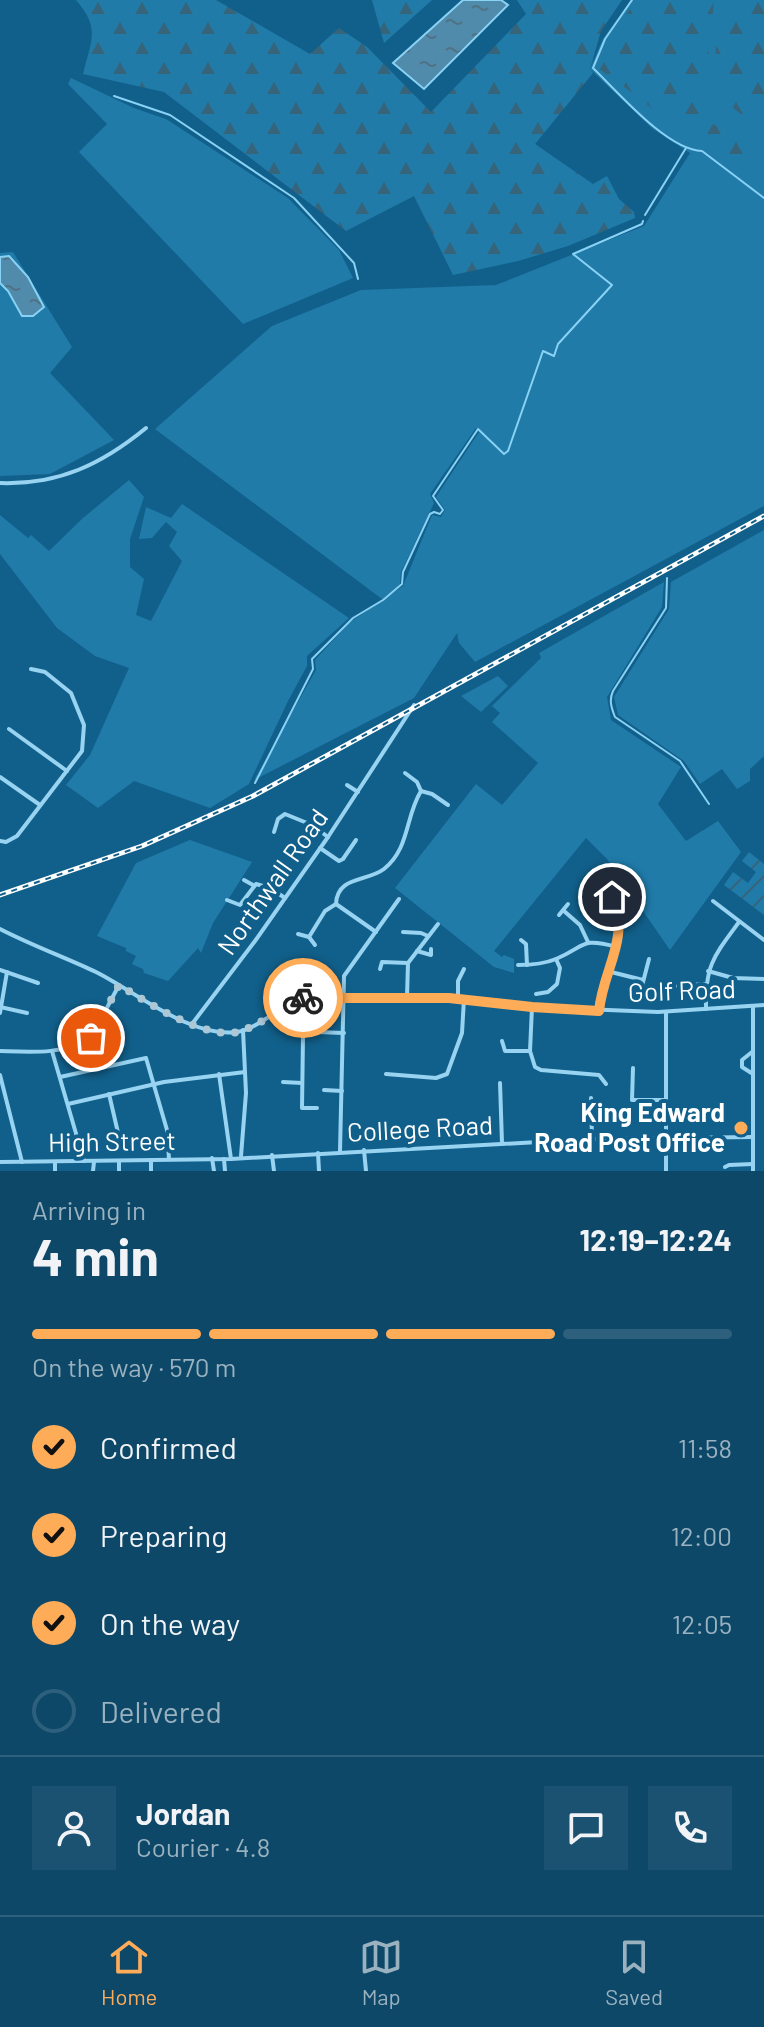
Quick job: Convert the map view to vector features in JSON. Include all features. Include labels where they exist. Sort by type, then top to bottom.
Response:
[{"type":"street","points":[[0,483],[48,480],[91,466],[146,428]]},
{"type":"street","points":[[0,841],[6,842],[17,836],[82,751],[84,725],[71,693],[45,672],[31,669]]},
{"type":"street","name":"Northwall Road","points":[[192,1024],[328,837],[414,705]]},
{"type":"street","points":[[9,729],[67,771]]},
{"type":"street","points":[[381,759],[387,763]]},
{"type":"street","points":[[407,777],[417,782],[421,791],[445,798],[448,805]]},
{"type":"street","points":[[1,780],[40,805]]},
{"type":"street","points":[[347,785],[358,792]]},
{"type":"street","points":[[309,937],[325,911],[336,904],[338,892],[345,885],[385,868],[402,848],[410,836],[410,812],[421,791]]},
{"type":"street","points":[[274,832],[278,819],[285,814],[312,825],[328,837]]},
{"type":"street","points":[[320,848],[339,861],[356,840]]},
{"type":"street","points":[[351,848],[357,852]]},
{"type":"street","points":[[593,876],[612,897],[618,910],[620,935],[607,971],[599,1011]]},
{"type":"street","points":[[244,880],[270,888],[285,898]]},
{"type":"street","points":[[227,900],[240,905],[253,885]]},
{"type":"street","points":[[340,1151],[344,976],[399,899]]},
{"type":"street","points":[[713,901],[764,940]]},
{"type":"street","points":[[336,904],[376,932]]},
{"type":"street","points":[[568,904],[562,913],[580,925],[588,942]]},
{"type":"street","points":[[706,1009],[705,984],[712,959],[739,922]]},
{"type":"street","points":[[407,997],[408,963],[438,924]]},
{"type":"street","points":[[0,929],[119,985],[192,1024],[225,1031],[243,1030],[245,1072],[241,1156]]},
{"type":"street","points":[[403,932],[428,936]]},
{"type":"street","points":[[298,934],[309,937],[315,945]]},
{"type":"street","points":[[527,965],[526,944],[531,938]]},
{"type":"street","points":[[521,940],[526,944]]},
{"type":"street","points":[[518,965],[556,959],[588,942],[617,947]]},
{"type":"street","points":[[417,951],[431,955],[431,949]]},
{"type":"street","points":[[536,994],[553,989],[557,984],[560,968],[556,959]]},
{"type":"street","points":[[607,971],[643,983],[650,966],[649,959]]},
{"type":"street","points":[[380,969],[382,962],[408,963]]},
{"type":"street","points":[[386,1074],[436,1078],[447,1074],[462,1033],[458,981],[464,969]]},
{"type":"street","points":[[0,970],[38,983]]},
{"type":"street","points":[[708,971],[733,978],[764,979]]},
{"type":"street","points":[[7,972],[0,1009],[27,1013]]},
{"type":"street","points":[[305,980],[309,997]]},
{"type":"street","points":[[678,986],[684,982],[705,984]]},
{"type":"street","points":[[0,1051],[52,1051],[83,1043],[91,1038],[119,985]]},
{"type":"street","name":"Golf Road","points":[[243,1030],[291,1003],[309,997],[461,999],[599,1011],[666,1012],[764,1005]]},
{"type":"street","points":[[753,1006],[753,1171]]},
{"type":"street","points":[[532,1007],[530,1051],[535,1067],[599,1075],[606,1084]]},
{"type":"street","points":[[666,1012],[666,1171]]},
{"type":"street","points":[[70,1023],[82,1018],[98,1026]]},
{"type":"street","points":[[296,1026],[303,1036],[302,1108],[317,1108]]},
{"type":"street","points":[[303,1036],[317,1032],[344,1033]]},
{"type":"street","points":[[502,1041],[505,1051],[530,1051]]},
{"type":"street","points":[[52,1051],[84,1161]]},
{"type":"street","points":[[753,1052],[742,1060],[742,1067],[753,1074]]},
{"type":"street","points":[[60,1077],[143,1057],[148,1060],[167,1130],[169,1159]]},
{"type":"street","points":[[633,1068],[630,1077],[631,1103],[666,1100]]},
{"type":"street","points":[[68,1104],[155,1084],[245,1072]]},
{"type":"street","points":[[219,1074],[227,1159],[225,1171]]},
{"type":"street","points":[[0,1075],[22,1162]]},
{"type":"street","points":[[283,1082],[302,1083]]},
{"type":"street","points":[[500,1083],[502,1143]]},
{"type":"street","points":[[324,1090],[342,1091]]},
{"type":"street","points":[[109,1094],[116,1134]]},
{"type":"street","points":[[591,1098],[592,1139]]},
{"type":"street","name":"College Road","points":[[227,1159],[592,1139],[753,1137]]},
{"type":"street","points":[[364,1150],[366,1171]]},
{"type":"street","points":[[318,1153],[319,1171]]},
{"type":"street","points":[[272,1155],[274,1171]]},
{"type":"street","points":[[212,1158],[214,1171]]},
{"type":"street","name":"High Street","points":[[0,1162],[227,1159]]},
{"type":"street","points":[[151,1160],[151,1171]]},
{"type":"street","points":[[119,1161],[119,1171]]},
{"type":"street","points":[[55,1162],[55,1171]]},
{"type":"street","points":[[93,1171],[94,1162]]},
{"type":"street","points":[[725,1167],[753,1164]]},
{"type":"green space","points":[[76,0],[216,0],[310,54],[339,28],[367,47],[431,112],[526,14],[517,0],[622,0],[601,31],[590,69],[593,73],[535,144],[593,184],[607,176],[619,199],[634,212],[635,218],[568,246],[453,275],[414,196],[346,231],[164,92],[83,74],[92,35],[89,19]]},
{"type":"green space","points":[[372,0],[432,0],[384,43]]},
{"type":"green space","points":[[631,0],[764,0],[764,506],[475,662],[459,643],[457,633],[414,698],[254,780],[316,670],[315,660],[349,623],[403,586],[432,515],[441,517],[445,510],[436,497],[479,432],[476,428],[430,494],[434,503],[401,572],[400,585],[382,599],[155,429],[272,326],[361,290],[496,285],[644,226],[690,153],[653,129],[590,69],[603,39]]},
{"type":"green space","points":[[636,0],[714,0],[707,72],[701,98],[709,102],[713,124],[764,150],[764,163],[726,155],[705,145],[596,67],[609,38]]},
{"type":"green space","points":[[725,0],[764,0],[764,78],[719,30]]},
{"type":"green space","points":[[717,39],[764,85],[764,124],[740,113],[721,94],[714,73]]},
{"type":"green space","points":[[71,78],[134,108],[166,119],[288,198],[339,250],[353,278],[243,324],[79,152],[107,124],[68,84]]},
{"type":"green space","points":[[13,252],[72,347],[50,373],[114,440],[50,474],[0,476],[0,253]]},
{"type":"green space","points":[[129,480],[144,497],[130,539],[130,567],[144,579],[136,615],[151,621],[182,561],[169,546],[177,532],[166,522],[152,538],[139,539],[146,507],[171,518],[182,504],[349,618],[307,656],[307,666],[249,784],[210,808],[134,781],[98,808],[66,785],[90,755],[129,668],[95,656],[57,628],[0,554],[0,515],[49,551]]},
{"type":"green space","points":[[764,530],[764,756],[750,769],[750,781],[737,789],[722,769],[700,784],[684,761],[618,715],[614,697],[669,609],[671,582]]},
{"type":"green space","points":[[664,582],[662,607],[607,697],[611,720],[681,767],[658,804],[686,841],[718,821],[741,852],[670,950],[607,859],[586,838],[494,951],[502,957],[514,959],[514,973],[494,967],[395,888],[476,784],[502,805],[538,763],[492,722],[500,713],[492,706],[541,658],[539,653]]},
{"type":"green space","points":[[498,676],[508,686],[481,712],[461,696]]},
{"type":"green space","points":[[190,840],[252,862],[213,923],[201,953],[198,948],[168,981],[144,973],[143,969],[132,964],[136,956],[126,948],[97,936],[136,863]]},
{"type":"green space","points":[[749,852],[764,864],[764,915],[724,885],[733,872],[748,883],[756,872],[742,861]]},
{"type":"water","points":[[463,0],[501,0],[508,5],[424,89],[393,63]]},
{"type":"water","points":[[9,256],[28,277],[44,307],[33,316],[22,316],[0,283],[0,257]]},
{"type":"waterway","points":[[632,0],[605,39],[593,68],[659,131],[688,148],[702,151],[764,198]]},
{"type":"waterway","points":[[114,96],[170,115],[294,198],[354,263],[358,279]]},
{"type":"waterway","points":[[645,215],[686,148]]},
{"type":"waterway","points":[[255,783],[313,669],[312,659],[353,618],[402,584],[403,572],[430,514],[440,514],[443,510],[433,496],[478,429],[504,454],[508,451],[543,351],[554,356],[558,344],[612,285],[573,254],[643,221]]},
{"type":"waterway","points":[[667,578],[666,608],[613,691],[612,707],[615,717],[680,761],[709,804]]},
{"type":"railway","points":[[0,895],[142,846],[253,796],[764,516]]},
{"type":"way so far","points":[[91,1038],[119,985],[177,1019],[235,1032],[303,998]]},
{"type":"place","name":"King Edward Road Post Office","points":[[741,1128]]},
{"type":"route","points":[[303,998],[449,998],[599,1011],[604,981],[620,935],[618,910],[612,897]]}]
